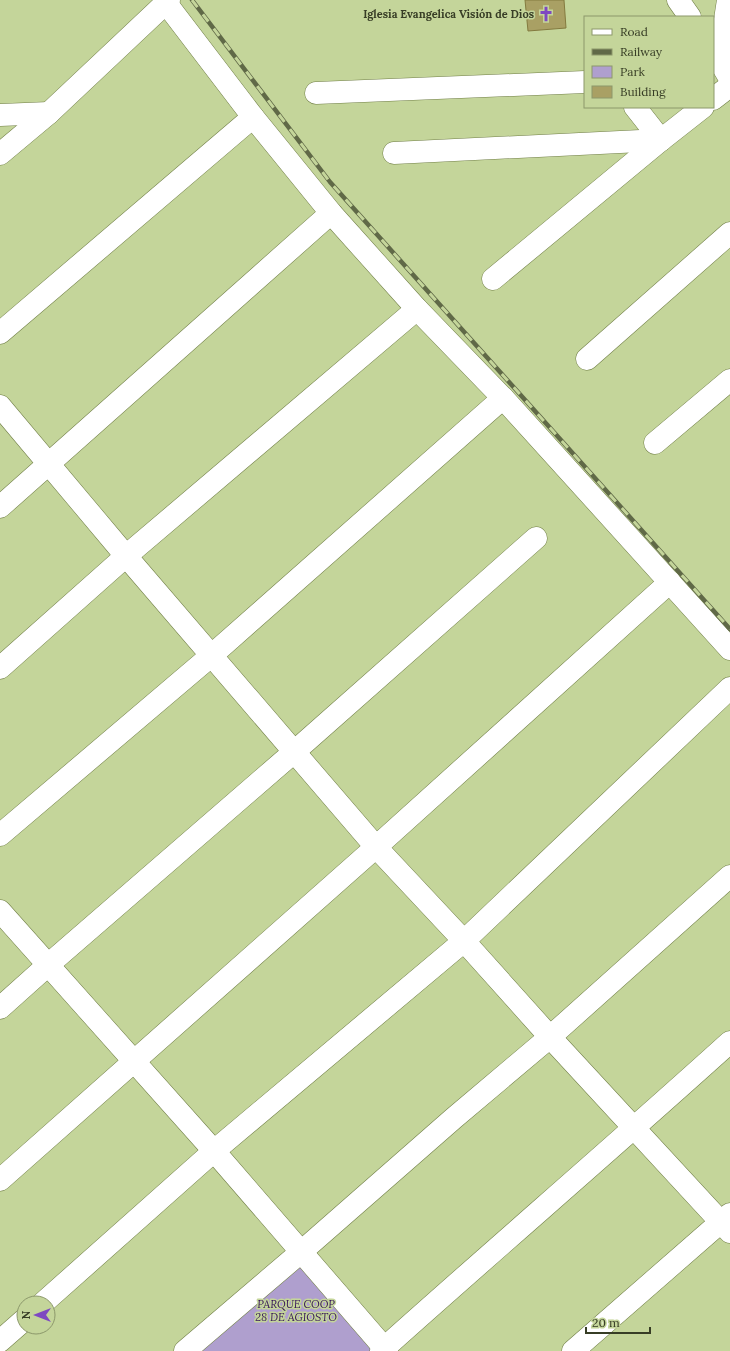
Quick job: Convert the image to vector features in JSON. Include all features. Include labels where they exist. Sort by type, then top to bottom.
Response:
[{"type":"street","points":[[678,0],[689,16]]},
{"type":"street","points":[[728,0],[716,55],[730,79]]},
{"type":"street","points":[[0,154],[48,113],[167,2],[253,117],[331,213],[417,309],[503,398],[730,649]]},
{"type":"street","points":[[316,93],[584,82]]},
{"type":"street","points":[[714,98],[730,86]]},
{"type":"street","points":[[636,108],[661,140]]},
{"type":"street","points":[[493,279],[702,108]]},
{"type":"street","points":[[0,115],[48,113]]},
{"type":"street","points":[[0,333],[253,117]]},
{"type":"street","points":[[394,153],[661,140]]},
{"type":"street","points":[[0,507],[331,213]]},
{"type":"street","points":[[587,358],[730,233]]},
{"type":"street","points":[[0,668],[126,556],[417,309]]},
{"type":"street","points":[[655,443],[730,380]]},
{"type":"street","points":[[0,835],[212,655],[503,398]]},
{"type":"street","points":[[0,406],[126,556],[376,847],[464,941],[634,1128],[727,1223],[573,1351]]},
{"type":"street","points":[[0,1008],[294,752],[536,538]]},
{"type":"street","points":[[0,1180],[376,847],[670,582]]},
{"type":"street","points":[[52,1295],[214,1151],[464,941],[730,688]]},
{"type":"street","points":[[185,1351],[454,1118],[550,1037],[730,876]]},
{"type":"street","points":[[0,912],[214,1151],[384,1350],[521,1226],[730,1042]]},
{"type":"street","points":[[0,1341],[16,1327]]},
{"type":"green space","name":"PARQUE COOP 28 DE AGIOSTO","points":[[301,1254],[380,1351],[187,1351]]},
{"type":"building","name":"Iglesia Evangelica Visión de Dios","points":[[525,0],[564,0],[566,28],[528,31]]},
{"type":"railway","points":[[192,0],[330,182],[730,629]]},
{"type":"place","name":"Iglesia Evangelica Visión de Dios","points":[[546,14]]}]
